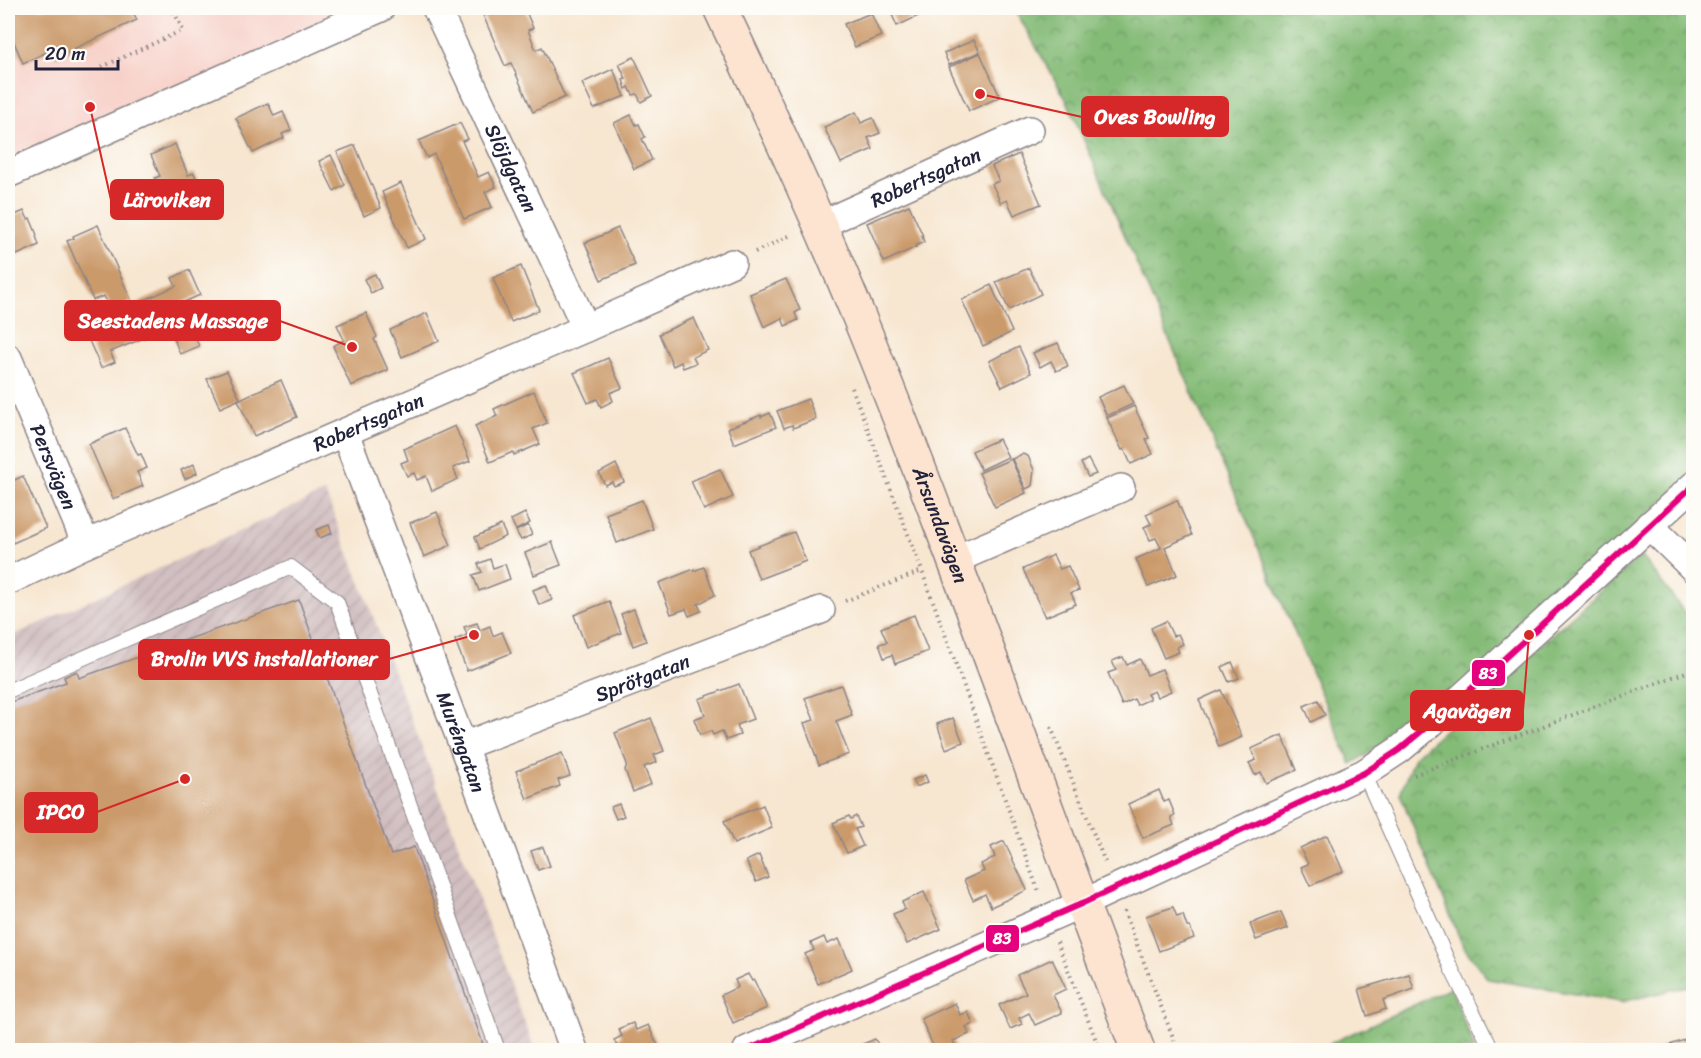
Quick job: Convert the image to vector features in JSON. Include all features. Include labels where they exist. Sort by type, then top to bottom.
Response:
[{"type":"main road","name":"Årsundavägen","points":[[720,8],[803,235],[859,318],[954,560],[1081,904],[1138,1050]]},
{"type":"street","points":[[8,174],[381,8]]},
{"type":"street","name":"Slöjdgatan","points":[[436,8],[586,328]]},
{"type":"street","name":"Robertsgatan","points":[[803,235],[1030,130]]},
{"type":"street","name":"Robertsgatan","points":[[8,581],[86,544],[732,263]]},
{"type":"street","name":"Persvägen","points":[[8,358],[86,544]]},
{"type":"street","name":"Muréngatan","points":[[345,433],[464,746],[574,1050]]},
{"type":"street","points":[[747,1050],[1048,918],[1368,782],[1400,750],[1460,699],[1694,485]]},
{"type":"street","points":[[954,560],[1121,488]]},
{"type":"street","points":[[1649,525],[1694,570]]},
{"type":"street","name":"Sprötgatan","points":[[464,746],[821,610]]},
{"type":"lane","points":[[8,691],[291,567],[337,602],[498,1050]]},
{"type":"lane","points":[[1368,782],[1450,966],[1492,1050]]},
{"type":"path","points":[[102,67],[183,30],[172,8]]},
{"type":"path","points":[[732,263],[803,235]]},
{"type":"path","points":[[849,380],[922,571],[1048,918],[1100,1050]]},
{"type":"path","points":[[821,610],[922,571]]},
{"type":"path","points":[[1368,782],[1694,669]]},
{"type":"shaded area","points":[[8,8],[323,8],[338,38],[8,176]]},
{"type":"shaded area","points":[[325,492],[535,1050],[8,1050],[8,638]]},
{"type":"green space","points":[[1014,8],[1693,8],[1693,472],[1502,651],[1407,731],[1351,764],[1068,103]]},
{"type":"green space","points":[[1641,555],[1693,623],[1693,985],[1621,1002],[1488,979],[1463,946],[1400,794],[1414,757]]},
{"type":"green space","points":[[1451,988],[1474,1047],[1473,1050],[1316,1050]]},
{"type":"building","points":[[21,8],[131,8],[137,20],[56,57],[52,50],[23,63],[8,28],[8,13]]},
{"type":"building","points":[[480,8],[518,8],[519,11],[525,9],[533,28],[528,30],[536,50],[542,47],[565,97],[533,112],[511,63],[505,66]]},
{"type":"building","points":[[889,8],[925,8],[927,12],[897,26]]},
{"type":"building","points":[[871,13],[881,36],[855,47],[844,24]]},
{"type":"building","points":[[974,40],[980,52],[949,65],[944,53]]},
{"type":"building","points":[[980,53],[1000,97],[969,111],[949,67]]},
{"type":"building","points":[[634,57],[652,96],[641,102],[637,94],[633,95],[629,87],[626,89],[623,80],[626,79],[619,64]]},
{"type":"building","points":[[613,69],[625,96],[594,109],[582,83]]},
{"type":"building","points":[[268,103],[274,116],[283,112],[291,130],[282,134],[284,138],[253,153],[236,118]]},
{"type":"building","points":[[856,112],[861,123],[873,118],[880,133],[868,138],[873,149],[841,163],[824,127]]},
{"type":"building","points":[[631,115],[636,125],[639,124],[645,137],[642,139],[652,160],[634,169],[614,123]]},
{"type":"building","points":[[460,123],[468,139],[462,141],[478,177],[489,172],[496,187],[485,192],[492,207],[464,219],[434,154],[427,158],[419,141]]},
{"type":"building","points":[[175,144],[188,175],[194,173],[200,187],[171,200],[165,187],[159,189],[155,178],[160,176],[151,155]]},
{"type":"building","points":[[355,145],[381,208],[364,216],[337,152]]},
{"type":"building","points":[[1019,154],[1041,204],[1014,215],[1007,200],[1001,203],[992,184],[999,181],[992,166]]},
{"type":"building","points":[[331,155],[345,185],[334,191],[319,161]]},
{"type":"building","points":[[401,183],[426,239],[407,248],[382,192]]},
{"type":"building","points":[[909,205],[924,242],[884,262],[867,223]]},
{"type":"building","points":[[24,211],[28,219],[30,218],[39,245],[8,259],[8,218]]},
{"type":"building","points":[[98,225],[132,302],[111,311],[104,296],[93,300],[67,241]]},
{"type":"building","points":[[618,228],[635,265],[601,280],[585,243]]},
{"type":"building","points":[[521,266],[539,310],[511,322],[493,278]]},
{"type":"building","points":[[1029,268],[1041,294],[1009,310],[996,282]]},
{"type":"building","points":[[189,270],[200,295],[145,319],[138,303],[176,286],[172,278]]},
{"type":"building","points":[[375,274],[381,288],[371,293],[364,279]]},
{"type":"building","points":[[786,279],[800,310],[795,313],[798,320],[785,326],[782,318],[764,327],[750,294]]},
{"type":"building","points":[[991,285],[1012,332],[983,346],[962,300]]},
{"type":"building","points":[[366,313],[377,337],[374,339],[388,370],[351,386],[333,346],[344,340],[337,325]]},
{"type":"building","points":[[427,313],[439,341],[402,357],[390,330]]},
{"type":"building","points":[[134,315],[144,338],[110,352],[115,362],[101,368],[87,336]]},
{"type":"building","points":[[694,318],[708,350],[693,357],[696,363],[683,368],[681,362],[673,366],[659,334]]},
{"type":"building","points":[[192,331],[199,346],[180,354],[174,339]]},
{"type":"building","points":[[1058,343],[1068,366],[1056,371],[1051,361],[1040,367],[1033,353]]},
{"type":"building","points":[[1019,347],[1031,373],[1002,387],[989,361]]},
{"type":"building","points":[[608,358],[622,388],[610,393],[613,401],[601,407],[597,399],[588,403],[574,373]]},
{"type":"building","points":[[227,371],[240,399],[220,408],[207,379]]},
{"type":"building","points":[[281,380],[297,417],[254,436],[238,400]]},
{"type":"building","points":[[1124,385],[1133,404],[1107,416],[1098,397]]},
{"type":"building","points":[[534,391],[547,423],[533,429],[540,444],[490,462],[475,426],[497,416],[494,409]]},
{"type":"building","points":[[808,399],[816,419],[793,428],[792,425],[784,428],[777,411]]},
{"type":"building","points":[[1134,406],[1149,438],[1146,439],[1153,454],[1131,464],[1107,418]]},
{"type":"building","points":[[770,413],[776,427],[734,444],[728,428]]},
{"type":"building","points":[[455,426],[470,461],[453,468],[458,479],[432,491],[426,476],[417,480],[414,473],[407,476],[401,463],[408,460],[404,449]]},
{"type":"building","points":[[125,428],[147,468],[137,472],[143,486],[113,499],[89,444]]},
{"type":"building","points":[[999,439],[1008,457],[981,470],[972,451]]},
{"type":"building","points":[[1022,454],[1028,456],[1034,470],[1032,486],[1026,489],[1012,459]]},
{"type":"building","points":[[1011,459],[1026,493],[995,507],[979,473]]},
{"type":"building","points":[[1088,459],[1096,474],[1088,477],[1081,463]]},
{"type":"building","points":[[194,464],[197,473],[185,479],[181,470]]},
{"type":"building","points":[[616,464],[624,482],[614,486],[612,482],[605,485],[599,473]]},
{"type":"building","points":[[720,469],[733,497],[704,510],[691,481]]},
{"type":"building","points":[[23,476],[46,528],[13,543],[8,530],[8,501],[13,499],[8,483]]},
{"type":"building","points":[[642,500],[653,529],[617,543],[606,514]]},
{"type":"building","points":[[1177,500],[1192,535],[1165,547],[1177,575],[1148,587],[1136,559],[1161,548],[1156,538],[1150,540],[1144,527],[1151,524],[1146,514]]},
{"type":"building","points":[[437,512],[451,545],[424,557],[410,523]]},
{"type":"building","points":[[525,513],[530,523],[516,530],[511,520]]},
{"type":"building","points":[[329,525],[332,533],[320,538],[316,530]]},
{"type":"building","points":[[501,525],[506,536],[480,549],[475,537]]},
{"type":"building","points":[[528,525],[532,535],[521,540],[516,531]]},
{"type":"building","points":[[794,532],[806,561],[759,579],[748,550]]},
{"type":"building","points":[[552,542],[561,565],[534,575],[525,553]]},
{"type":"building","points":[[1053,555],[1060,569],[1068,566],[1079,590],[1071,593],[1076,604],[1045,617],[1023,569]]},
{"type":"building","points":[[490,559],[493,568],[505,564],[510,579],[479,591],[473,575],[482,572],[478,564]]},
{"type":"building","points":[[704,567],[715,595],[698,604],[701,611],[689,616],[686,609],[671,614],[659,583]]},
{"type":"building","points":[[546,585],[552,600],[539,605],[533,590]]},
{"type":"building","points":[[299,600],[391,855],[414,847],[485,1050],[8,1050],[8,703],[66,682],[64,677],[77,671],[79,678]]},
{"type":"building","points":[[609,601],[621,633],[586,647],[574,615]]},
{"type":"building","points":[[634,609],[646,641],[633,646],[621,614]]},
{"type":"building","points":[[914,615],[928,651],[895,664],[892,655],[884,658],[879,644],[887,642],[881,628]]},
{"type":"building","points":[[1166,621],[1173,636],[1178,634],[1183,644],[1177,647],[1179,652],[1164,658],[1151,628]]},
{"type":"building","points":[[477,623],[480,630],[490,626],[493,636],[502,632],[511,653],[467,671],[455,640],[467,635],[464,627]]},
{"type":"building","points":[[1123,657],[1127,665],[1140,659],[1147,675],[1162,669],[1171,691],[1157,697],[1154,691],[1147,694],[1150,699],[1137,705],[1134,699],[1122,705],[1108,673],[1116,670],[1112,661]]},
{"type":"building","points":[[1232,662],[1239,678],[1229,682],[1222,667]]},
{"type":"building","points":[[739,684],[753,719],[737,725],[740,735],[726,740],[722,731],[713,735],[711,731],[700,735],[694,719],[705,715],[699,699]]},
{"type":"building","points":[[841,685],[852,715],[836,721],[849,754],[819,765],[804,723],[814,720],[805,698]]},
{"type":"building","points":[[1221,690],[1242,737],[1219,747],[1199,700]]},
{"type":"building","points":[[1318,700],[1325,715],[1311,722],[1304,706]]},
{"type":"building","points":[[651,718],[664,751],[654,755],[657,762],[644,767],[651,784],[633,792],[625,770],[627,764],[615,733]]},
{"type":"building","points":[[953,718],[963,742],[946,749],[937,724]]},
{"type":"building","points":[[1282,735],[1297,770],[1266,783],[1261,772],[1255,775],[1249,763],[1256,760],[1251,749]]},
{"type":"building","points":[[562,753],[570,776],[558,780],[560,786],[527,799],[516,771]]},
{"type":"building","points":[[925,775],[928,782],[916,787],[913,780]]},
{"type":"building","points":[[1159,790],[1164,802],[1169,800],[1175,815],[1171,817],[1174,825],[1143,838],[1128,804]]},
{"type":"building","points":[[619,804],[624,816],[616,819],[611,807]]},
{"type":"building","points":[[763,805],[772,828],[734,844],[724,821]]},
{"type":"building","points":[[849,816],[851,819],[856,816],[861,827],[855,829],[863,846],[847,853],[833,823]]},
{"type":"building","points":[[1327,835],[1343,871],[1310,886],[1301,867],[1308,864],[1300,848]]},
{"type":"building","points":[[1004,841],[1027,890],[991,907],[985,894],[973,900],[964,880],[984,871],[981,864],[995,857],[991,847]]},
{"type":"building","points":[[543,847],[550,866],[538,870],[531,851]]},
{"type":"building","points":[[759,855],[768,877],[756,882],[746,861]]},
{"type":"building","points":[[924,892],[941,929],[907,944],[893,914],[905,909],[902,902]]},
{"type":"building","points":[[1173,907],[1177,917],[1183,915],[1194,938],[1159,951],[1146,916]]},
{"type":"building","points":[[1281,912],[1288,928],[1256,940],[1250,924]]},
{"type":"building","points":[[824,937],[827,944],[839,939],[852,969],[818,984],[805,954],[814,950],[811,943]]},
{"type":"building","points":[[1052,959],[1066,989],[1053,995],[1062,1013],[1035,1025],[1029,1013],[1019,1018],[1022,1024],[1010,1029],[999,1005],[1026,993],[1017,975]]},
{"type":"building","points":[[748,974],[752,981],[754,980],[767,1008],[733,1023],[721,995],[738,987],[735,980]]},
{"type":"building","points":[[1409,974],[1414,989],[1383,1000],[1386,1009],[1367,1016],[1359,989]]},
{"type":"building","points":[[955,1003],[960,1015],[968,1012],[973,1024],[966,1027],[969,1034],[953,1041],[957,1050],[935,1050],[921,1019]]},
{"type":"building","points":[[633,1023],[636,1030],[648,1025],[660,1050],[619,1050],[614,1040],[622,1036],[618,1029]]},
{"type":"building","points":[[1694,1037],[1694,1050],[1654,1050]]},
{"type":"building","points":[[875,1039],[881,1050],[849,1050]]},
{"type":"transit line","name":"83","points":[[747,1050],[1081,904],[1364,773],[1399,750],[1460,699],[1694,485]]},
{"type":"place","name":"Oves Bowling","points":[[980,94]]},
{"type":"place","name":"Läroviken","points":[[90,107]]},
{"type":"place","name":"Seestadens Massage","points":[[352,347]]},
{"type":"place","name":"Brolin VVS installationer","points":[[474,635]]},
{"type":"place","name":"Agavägen","points":[[1529,635]]},
{"type":"place","name":"IPCO","points":[[185,779]]}]
